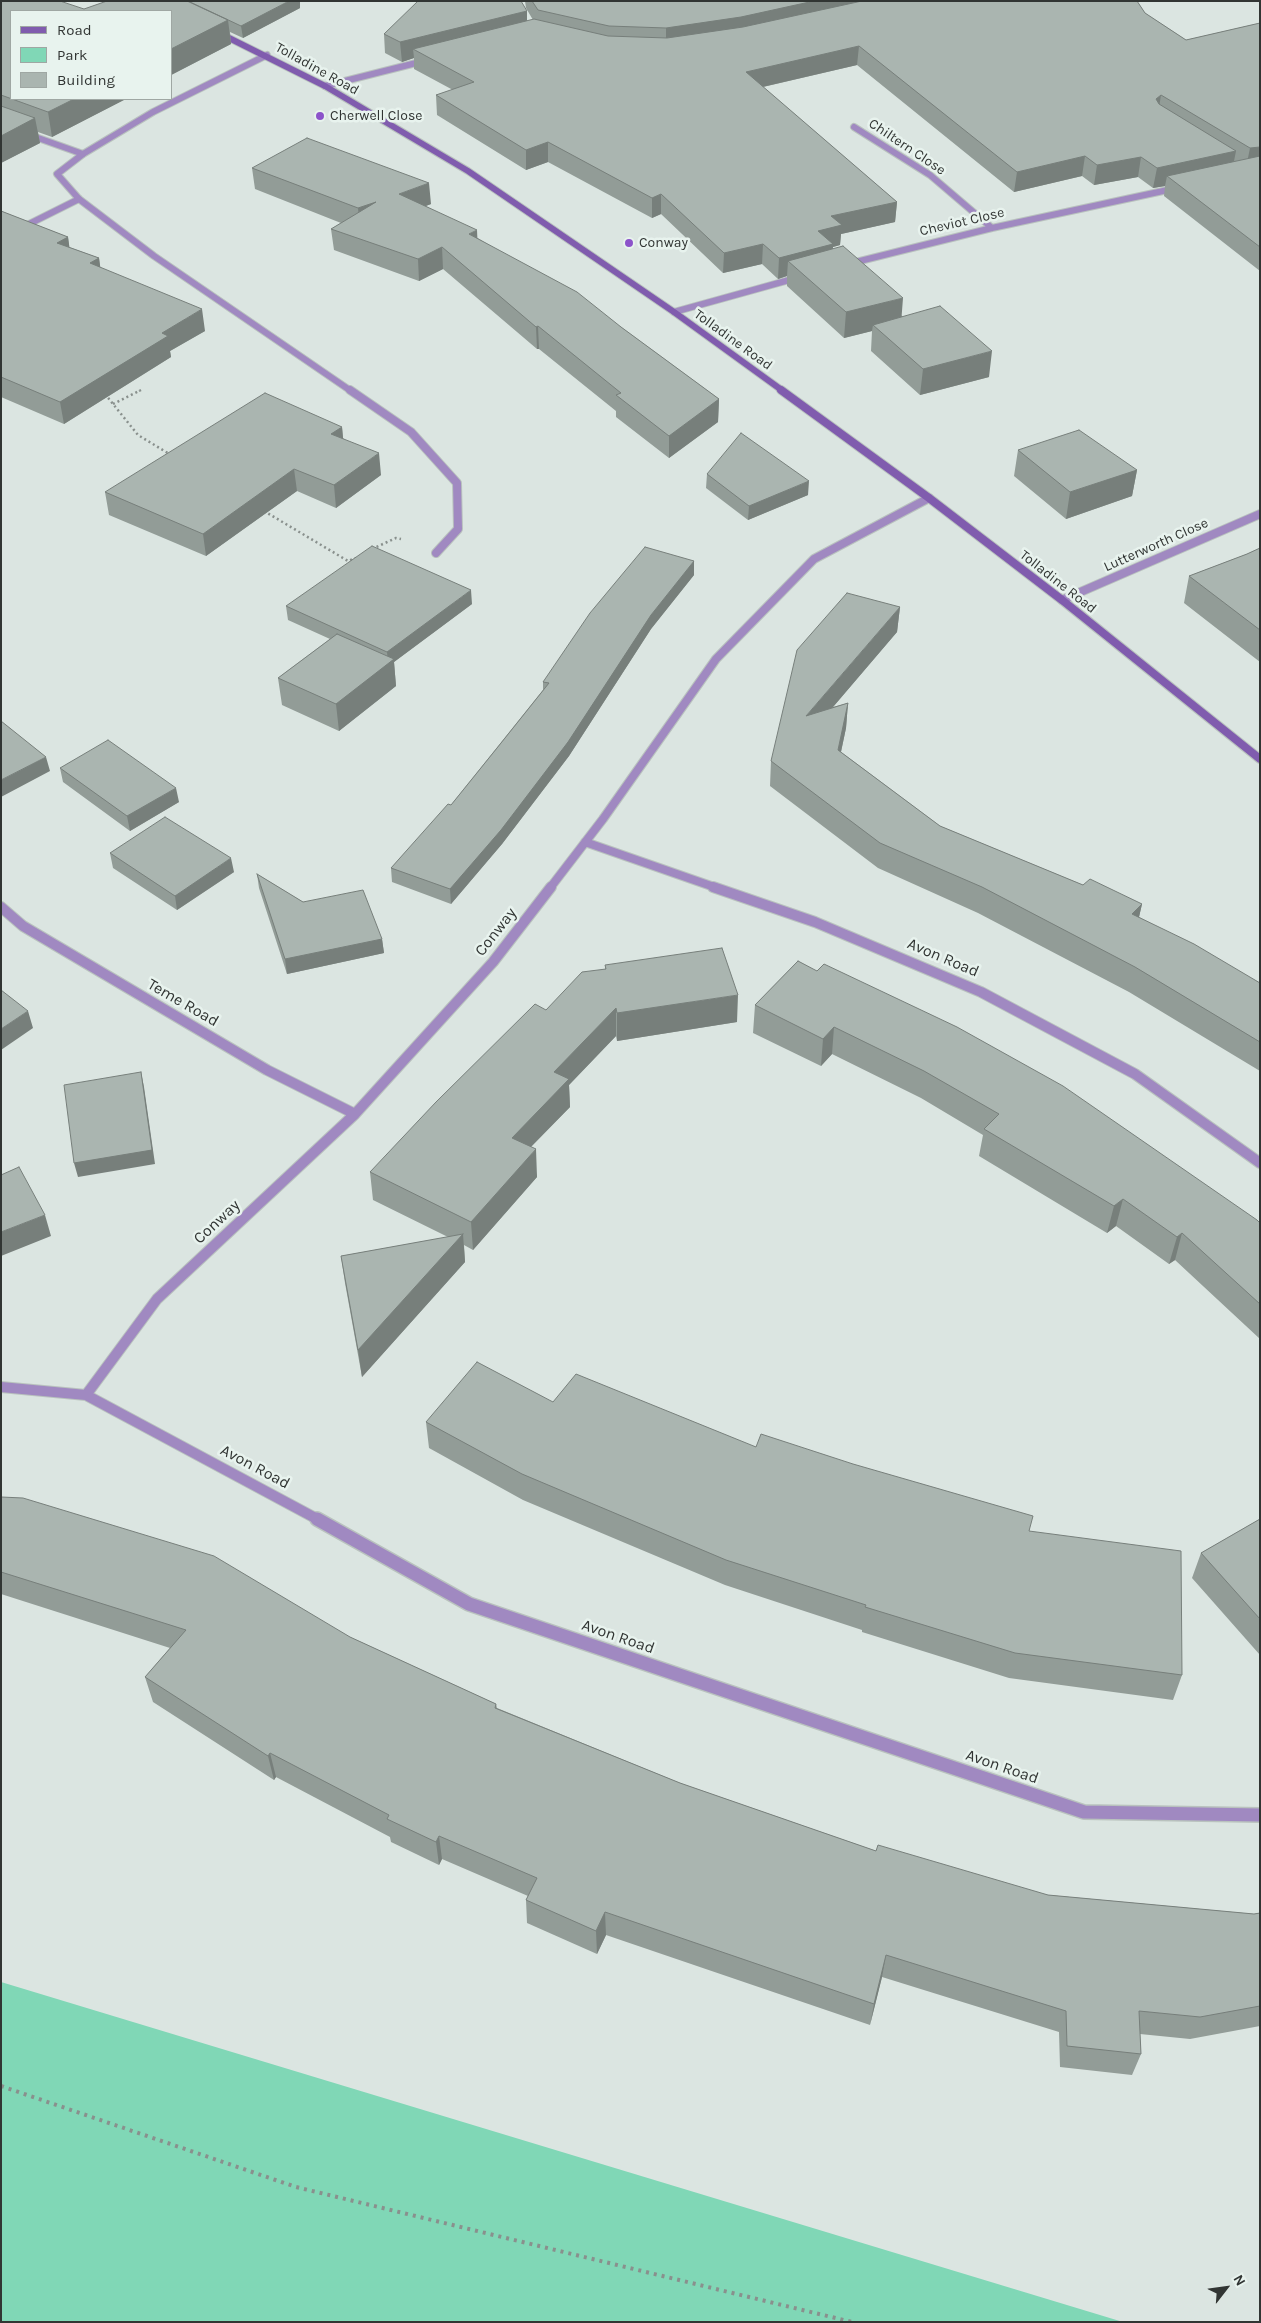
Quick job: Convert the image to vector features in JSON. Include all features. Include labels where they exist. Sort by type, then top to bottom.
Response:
[{"type":"main road","name":"Tolladine Road","points":[[214,30],[267,55],[325,86],[468,172],[674,312],[929,498],[1062,600],[1260,759]]},
{"type":"street","points":[[267,55],[153,112],[83,154],[57,174],[79,199],[170,267],[411,432],[457,483],[458,529],[436,553]]},
{"type":"street","points":[[325,86],[440,57]]},
{"type":"street","name":"Chiltern Close","points":[[854,127],[930,175],[992,228]]},
{"type":"street","points":[[19,131],[83,154]]},
{"type":"street","name":"Cheviot Close","points":[[837,268],[992,228],[1184,187]]},
{"type":"street","points":[[1,220],[21,228],[79,199]]},
{"type":"street","points":[[674,312],[808,275]]},
{"type":"street","name":"Conway","points":[[86,1396],[157,1299],[355,1114],[492,962],[585,842],[716,659],[814,559],[929,498]]},
{"type":"street","name":"Lutterworth Close","points":[[1062,600],[1260,514]]},
{"type":"street","name":"Avon Road","points":[[585,842],[815,922],[981,992],[1135,1074],[1260,1164]]},
{"type":"street","name":"Teme Road","points":[[1,907],[24,926],[267,1070],[355,1114]]},
{"type":"street","name":"Avon Road","points":[[1,1387],[86,1396],[259,1486],[469,1604],[1084,1812],[1260,1815]]},
{"type":"path","points":[[100,388],[138,435],[171,455]]},
{"type":"path","points":[[113,404],[141,390]]},
{"type":"path","points":[[264,511],[348,561],[356,557]]},
{"type":"path","points":[[364,553],[396,538],[436,553]]},
{"type":"path","points":[[1,2086],[296,2187],[852,2322]]},
{"type":"green space","points":[[1,1982],[1123,2322],[1,2322]]},
{"type":"building","points":[[1,1],[60,1],[84,9],[107,1],[187,1],[228,20],[172,48],[172,10],[10,10],[10,99],[1,95]]},
{"type":"building","points":[[188,1],[289,1],[241,26]]},
{"type":"building","points":[[418,1],[521,1],[527,11],[400,42],[384,34]]},
{"type":"building","points":[[532,1],[814,1],[741,17],[666,28],[609,26],[538,10]]},
{"type":"building","points":[[862,1],[1137,1],[1145,13],[1186,40],[1260,23],[1260,147],[1250,148],[1161,95],[1156,99],[1159,104],[1236,151],[1157,168],[1141,157],[1097,165],[1085,156],[1017,172],[859,46],[746,72],[897,202],[831,216],[842,225],[818,231],[833,244],[779,258],[763,244],[724,253],[661,194],[652,198],[548,142],[526,150],[436,95],[474,82],[413,49],[534,19],[608,36],[667,38],[743,27]]},
{"type":"building","points":[[15,100],[72,100],[48,112]]},
{"type":"building","points":[[1,106],[35,118],[1,136]]},
{"type":"building","points":[[307,138],[429,183],[399,194],[477,230],[469,234],[577,292],[719,399],[669,436],[616,395],[621,393],[538,326],[536,327],[442,247],[418,259],[331,229],[376,202],[358,208],[252,168]]},
{"type":"building","points":[[1260,156],[1260,247],[1167,176]]},
{"type":"building","points":[[1,211],[68,237],[57,243],[99,258],[90,263],[202,309],[162,333],[168,336],[60,402],[1,377]]},
{"type":"building","points":[[843,246],[903,298],[846,312],[788,261]]},
{"type":"building","points":[[940,306],[992,351],[923,369],[873,325]]},
{"type":"building","points":[[265,393],[342,427],[331,434],[379,453],[334,485],[294,469],[203,534],[105,492]]},
{"type":"building","points":[[1079,430],[1137,470],[1070,492],[1018,450]]},
{"type":"building","points":[[741,433],[809,481],[749,506],[707,474]]},
{"type":"building","points":[[372,546],[471,590],[387,652],[286,606]]},
{"type":"building","points":[[645,547],[694,561],[651,615],[568,742],[501,830],[450,889],[391,868],[448,804],[451,805],[549,683],[543,682],[590,613]]},
{"type":"building","points":[[1260,548],[1260,630],[1189,576]]},
{"type":"building","points":[[847,593],[900,607],[806,716],[848,703],[838,750],[940,826],[1083,885],[1090,879],[1142,904],[1132,914],[1194,944],[1260,983],[1260,1042],[1135,967],[982,887],[880,843],[771,761],[797,650]]},
{"type":"building","points":[[337,634],[394,659],[336,704],[278,678]]},
{"type":"building","points":[[1,721],[46,757],[1,780]]},
{"type":"building","points":[[108,740],[176,788],[127,816],[60,768]]},
{"type":"building","points":[[165,817],[231,858],[175,896],[110,853]]},
{"type":"building","points":[[257,874],[303,902],[363,890],[382,939],[285,959]]},
{"type":"building","points":[[722,948],[738,995],[617,1013],[616,1008],[554,1072],[569,1079],[512,1138],[536,1149],[471,1222],[370,1172],[436,1102],[535,1004],[546,1010],[582,972],[606,969],[605,965]]},
{"type":"building","points":[[798,961],[817,971],[824,964],[957,1027],[1063,1086],[1257,1220],[1260,1223],[1260,1304],[1182,1233],[1177,1237],[1123,1199],[1114,1206],[984,1129],[999,1114],[924,1071],[834,1027],[823,1039],[755,1005]]},
{"type":"building","points":[[1,990],[28,1011],[1,1029]]},
{"type":"building","points":[[141,1072],[152,1150],[74,1163],[64,1085]]},
{"type":"building","points":[[19,1167],[45,1215],[1,1232],[1,1175]]},
{"type":"building","points":[[463,1234],[358,1350],[341,1256]]},
{"type":"building","points":[[477,1362],[553,1402],[576,1374],[756,1447],[761,1434],[853,1464],[1033,1516],[1029,1531],[1181,1551],[1182,1675],[1015,1653],[865,1607],[866,1605],[726,1560],[522,1474],[426,1422]]},
{"type":"building","points":[[1,1497],[23,1498],[214,1556],[350,1637],[496,1704],[495,1708],[680,1783],[876,1851],[878,1845],[1048,1895],[1254,1914],[1260,1913],[1260,2006],[1200,2017],[1139,2011],[1141,2054],[1067,2046],[1066,2011],[886,1955],[874,2004],[605,1912],[596,1931],[526,1900],[537,1878],[439,1836],[436,1842],[387,1819],[389,1815],[270,1753],[268,1756],[145,1677],[186,1630],[1,1572]]},
{"type":"building","points":[[1260,1519],[1260,1619],[1201,1553]]},
{"type":"place","name":"Cherwell Close","points":[[320,116]]},
{"type":"place","name":"Conway","points":[[629,243]]}]
